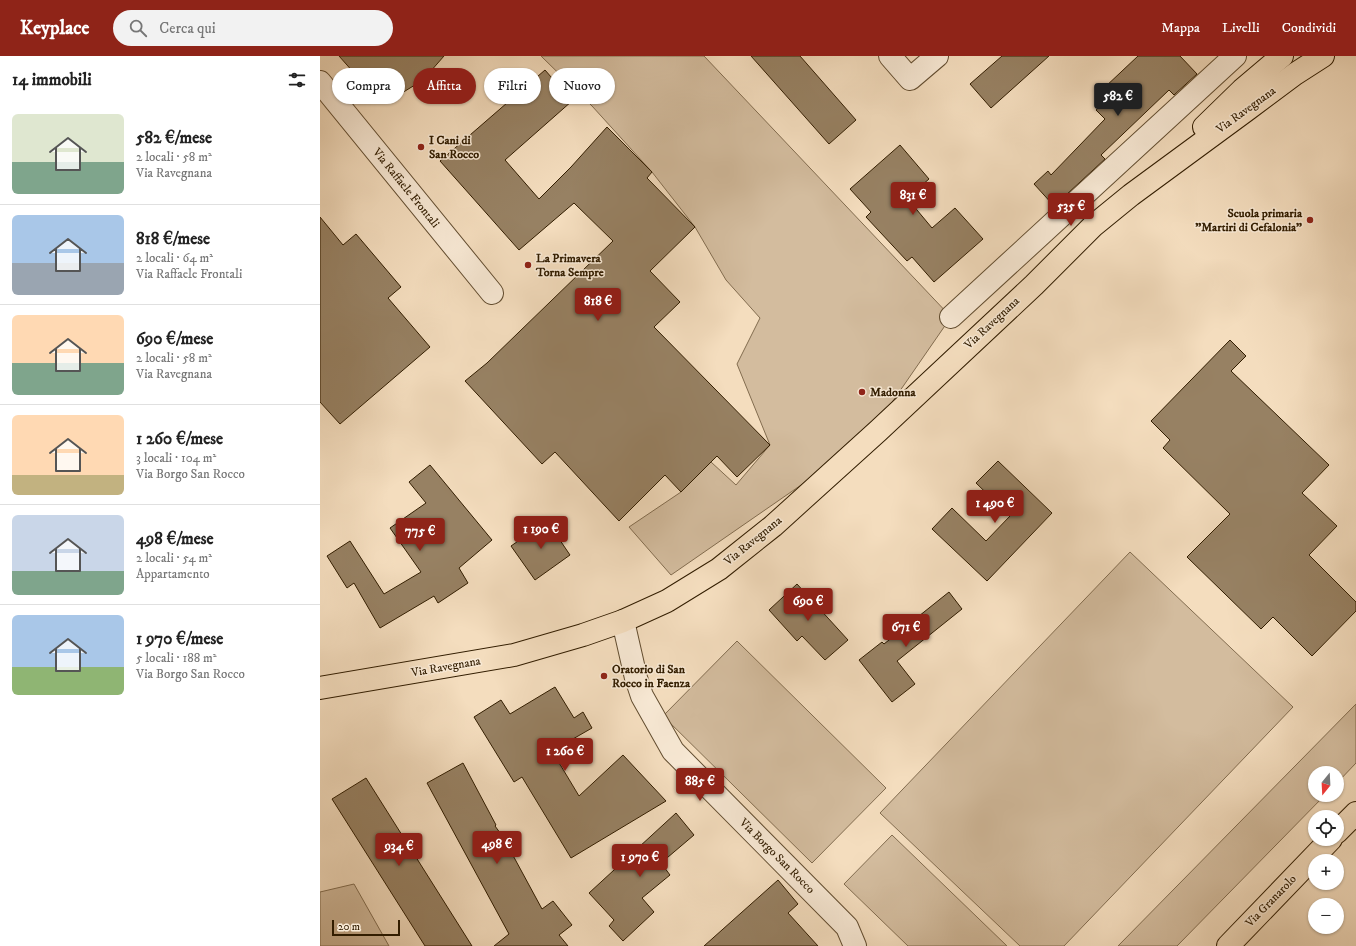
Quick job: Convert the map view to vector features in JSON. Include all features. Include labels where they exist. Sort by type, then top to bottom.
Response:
[{"type":"main road","name":"Via Ravegnana","points":[[1131,195],[1242,90],[1282,56]]},
{"type":"main road","name":"Via Ravegnana","points":[[320,688],[514,655],[583,635],[623,621],[667,601],[719,569],[773,526],[882,427],[1034,285],[1093,226],[1131,195],[1295,74],[1323,56]]},
{"type":"main road","points":[[1344,825],[1356,813]]},
{"type":"main road","name":"Via Granarolo","points":[[1228,946],[1324,846]]},
{"type":"street","points":[[890,56],[910,79],[937,56]]},
{"type":"street","points":[[951,317],[1235,56]]},
{"type":"street","name":"Via Raffaele Frontali","points":[[320,82],[492,293]]},
{"type":"street","points":[[1074,204],[1093,226]]},
{"type":"street","name":"Via Borgo San Rocco","points":[[623,621],[636,678],[642,696],[673,752],[847,927],[855,946]]},
{"type":"shaded area","points":[[541,56],[704,56],[951,317],[886,411],[804,483],[671,575],[629,527],[681,492],[711,462],[736,485],[770,445],[737,364],[760,318],[726,280],[695,227],[652,172],[590,104],[615,104],[615,68],[553,68]]},
{"type":"shaded area","points":[[1130,552],[1293,707],[1064,946],[1020,946],[880,813]]},
{"type":"shaded area","points":[[737,641],[886,788],[812,863],[663,716]]},
{"type":"shaded area","points":[[1356,704],[1356,763],[1344,776],[1344,766],[1308,766],[1308,802],[1318,802],[1310,810],[1308,810],[1308,812],[1177,946],[1118,946]]},
{"type":"shaded area","points":[[892,835],[1007,946],[908,946],[844,884]]},
{"type":"shaded area","points":[[354,884],[389,946],[320,946],[320,892]]},
{"type":"building","points":[[339,56],[444,56],[434,68],[413,68],[413,86],[405,91],[405,68],[350,68]]},
{"type":"building","points":[[751,56],[800,56],[856,120],[829,144]]},
{"type":"building","points":[[1002,56],[1049,56],[991,108],[970,84]]},
{"type":"building","points":[[1138,56],[1180,56],[1197,74],[1174,95],[1169,90],[1101,155],[1105,159],[1054,206],[1034,184],[1048,171],[1051,175],[1105,119],[1096,110],[1112,96],[1104,88]]},
{"type":"building","points":[[545,70],[549,75],[549,104],[569,104],[505,160],[539,199],[571,167],[607,127],[652,172],[647,178],[695,227],[650,271],[680,302],[654,327],[770,445],[737,477],[717,456],[681,492],[665,475],[619,521],[555,452],[542,464],[465,381],[487,363],[613,241],[574,203],[519,250],[440,161],[506,104],[541,104],[541,73]]},
{"type":"building","points":[[900,145],[929,179],[907,198],[932,228],[955,208],[983,239],[934,282],[912,257],[907,261],[866,217],[871,212],[850,189]]},
{"type":"building","points":[[320,217],[343,245],[356,234],[401,287],[388,298],[430,347],[340,424],[320,402]]},
{"type":"building","points":[[1230,340],[1246,356],[1231,371],[1329,465],[1302,493],[1337,526],[1309,555],[1356,602],[1356,611],[1312,656],[1273,617],[1261,629],[1187,557],[1230,514],[1163,448],[1170,440],[1151,421]]},
{"type":"building","points":[[998,461],[1052,513],[987,581],[932,529],[952,508],[986,541],[1010,516],[976,483]]},
{"type":"building","points":[[430,465],[492,540],[459,568],[468,583],[438,603],[434,596],[380,628],[354,583],[347,588],[327,556],[350,541],[384,594],[421,572],[390,528],[426,503],[409,482]]},
{"type":"building","points":[[547,521],[570,555],[535,580],[511,546]]},
{"type":"building","points":[[797,584],[848,640],[825,660],[802,636],[797,641],[769,610]]},
{"type":"building","points":[[949,592],[962,609],[897,661],[915,684],[892,702],[859,660],[882,642],[884,644]]},
{"type":"building","points":[[555,687],[574,718],[583,712],[592,728],[552,751],[579,796],[623,755],[666,801],[571,858],[522,777],[514,782],[474,717],[501,700],[510,714]]},
{"type":"building","points":[[463,763],[496,825],[495,826],[503,837],[542,909],[553,901],[572,925],[559,935],[568,946],[494,946],[509,934],[427,783]]},
{"type":"building","points":[[366,778],[472,946],[425,946],[332,799]]},
{"type":"building","points":[[676,813],[694,835],[661,863],[670,875],[642,898],[654,912],[623,941],[609,926],[614,920],[589,893]]},
{"type":"building","points":[[778,880],[798,904],[788,913],[818,946],[704,946]]},
{"type":"place","name":"I Cani di San Rocco","points":[[421,147]]},
{"type":"place","name":"Scuola primaria \"Martiri di Cefalonia\"","points":[[1310,220]]},
{"type":"place","name":"La Primavera Torna Sempre","points":[[528,265]]},
{"type":"place","name":"Madonna","points":[[862,392]]},
{"type":"place","name":"Oratorio di San Rocco in Faenza","points":[[604,676]]}]
